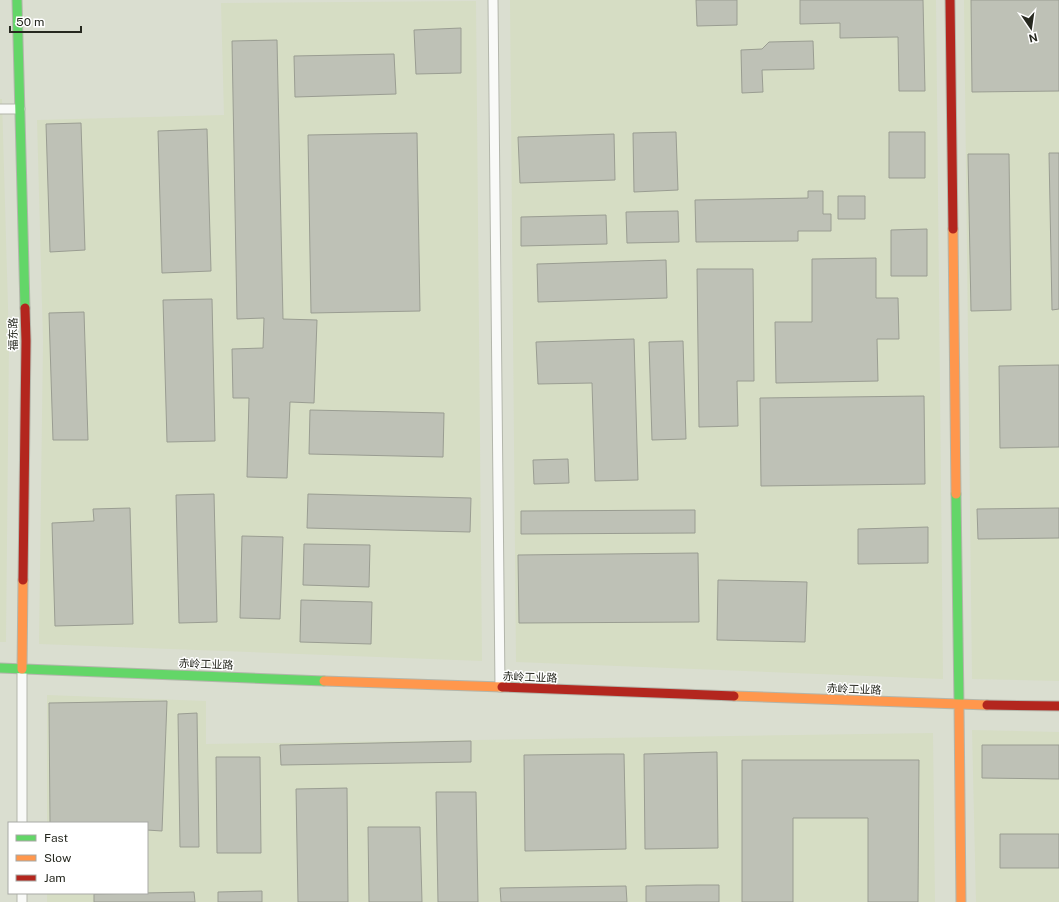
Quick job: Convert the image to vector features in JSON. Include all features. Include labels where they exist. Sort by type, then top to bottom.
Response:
[{"type":"street","name":"福东路","points":[[17,0],[26,341],[22,669]]},
{"type":"street","points":[[493,0],[500,687]]},
{"type":"street","points":[[950,0],[961,902]]},
{"type":"street","points":[[0,109],[20,109]]},
{"type":"street","name":"赤岭工业路","points":[[0,668],[958,705],[1059,706]]},
{"type":"street","points":[[22,669],[22,822]]},
{"type":"shaded area","points":[[510,0],[936,0],[943,679],[516,662]]},
{"type":"shaded area","points":[[964,0],[1059,0],[1059,681],[972,679]]},
{"type":"shaded area","points":[[476,1],[482,661],[39,644],[43,341],[37,120],[224,115],[221,3]]},
{"type":"shaded area","points":[[0,99],[2,99],[9,342],[6,642],[0,642]]},
{"type":"shaded area","points":[[47,695],[206,701],[206,744],[933,733],[935,902],[47,902],[47,894],[148,894],[148,822],[47,822]]},
{"type":"shaded area","points":[[972,730],[1059,732],[1059,902],[976,902]]},
{"type":"building","points":[[696,0],[737,0],[737,25],[697,26]]},
{"type":"building","points":[[800,0],[923,0],[925,91],[899,91],[898,37],[840,38],[840,23],[800,24]]},
{"type":"building","points":[[971,0],[1059,0],[1059,91],[972,92]]},
{"type":"building","points":[[461,28],[461,73],[416,74],[414,30]]},
{"type":"building","points":[[277,40],[283,319],[317,320],[314,403],[290,402],[287,478],[247,477],[249,398],[233,398],[232,349],[263,348],[264,318],[237,319],[232,41]]},
{"type":"building","points":[[813,41],[814,69],[762,70],[763,92],[742,93],[741,50],[762,49],[769,42]]},
{"type":"building","points":[[394,54],[396,94],[295,97],[294,56]]},
{"type":"building","points":[[81,123],[85,250],[50,252],[46,124]]},
{"type":"building","points":[[207,129],[211,271],[162,273],[158,131]]},
{"type":"building","points":[[676,132],[678,190],[634,192],[633,133]]},
{"type":"building","points":[[889,132],[925,132],[925,178],[889,178]]},
{"type":"building","points":[[417,133],[420,311],[311,313],[308,135]]},
{"type":"building","points":[[614,134],[615,180],[520,183],[518,137]]},
{"type":"building","points":[[1049,153],[1059,153],[1059,309],[1052,310]]},
{"type":"building","points":[[968,154],[1009,154],[1011,310],[971,311]]},
{"type":"building","points":[[808,191],[823,191],[823,214],[831,214],[831,231],[798,231],[798,241],[696,242],[695,200],[808,198]]},
{"type":"building","points":[[838,196],[865,196],[865,219],[838,219]]},
{"type":"building","points":[[678,211],[679,242],[627,243],[626,212]]},
{"type":"building","points":[[606,215],[607,244],[521,246],[521,217]]},
{"type":"building","points":[[927,229],[927,276],[891,276],[891,230]]},
{"type":"building","points":[[876,258],[876,298],[898,298],[899,339],[877,339],[878,381],[776,383],[775,322],[812,322],[812,259]]},
{"type":"building","points":[[666,260],[667,298],[538,302],[537,264]]},
{"type":"building","points":[[697,269],[753,269],[754,381],[737,381],[738,426],[699,427]]},
{"type":"building","points":[[212,299],[215,441],[167,442],[163,300]]},
{"type":"building","points":[[84,312],[88,440],[53,440],[49,313]]},
{"type":"building","points":[[634,339],[638,480],[595,481],[592,383],[538,384],[536,342]]},
{"type":"building","points":[[683,341],[686,439],[652,440],[649,342]]},
{"type":"building","points":[[1059,365],[1059,447],[1000,448],[999,366]]},
{"type":"building","points":[[924,396],[925,484],[761,486],[760,398]]},
{"type":"building","points":[[310,410],[444,413],[443,457],[309,454]]},
{"type":"building","points":[[568,459],[569,483],[534,484],[533,460]]},
{"type":"building","points":[[214,494],[217,622],[179,623],[176,495]]},
{"type":"building","points":[[308,494],[471,498],[470,532],[307,528]]},
{"type":"building","points":[[130,508],[133,624],[55,626],[52,523],[94,521],[93,509]]},
{"type":"building","points":[[1059,508],[1059,538],[978,539],[977,509]]},
{"type":"building","points":[[695,510],[695,533],[521,534],[521,511]]},
{"type":"building","points":[[928,527],[928,563],[858,564],[858,529]]},
{"type":"building","points":[[242,536],[283,537],[280,619],[240,618]]},
{"type":"building","points":[[304,544],[370,545],[369,587],[303,585]]},
{"type":"building","points":[[698,553],[699,622],[519,623],[518,555]]},
{"type":"building","points":[[718,580],[807,582],[805,642],[717,640]]},
{"type":"building","points":[[301,600],[372,602],[371,644],[300,642]]},
{"type":"building","points":[[167,701],[162,831],[148,830],[148,822],[50,822],[49,703]]},
{"type":"building","points":[[197,713],[199,847],[180,847],[178,714]]},
{"type":"building","points":[[471,741],[471,762],[281,765],[280,745]]},
{"type":"building","points":[[982,745],[1059,745],[1059,779],[982,778]]},
{"type":"building","points":[[717,752],[718,848],[645,849],[644,754]]},
{"type":"building","points":[[624,754],[626,849],[525,851],[524,755]]},
{"type":"building","points":[[216,757],[260,757],[261,853],[217,853]]},
{"type":"building","points":[[742,760],[919,760],[918,902],[868,902],[868,818],[793,818],[793,902],[742,902]]},
{"type":"building","points":[[347,788],[348,902],[298,902],[296,789]]},
{"type":"building","points":[[436,792],[476,792],[478,902],[438,902]]},
{"type":"building","points":[[368,827],[420,827],[422,902],[369,902]]},
{"type":"building","points":[[1000,834],[1059,834],[1059,868],[1000,868]]},
{"type":"building","points":[[719,885],[719,902],[646,902],[646,886]]},
{"type":"building","points":[[626,886],[627,902],[501,902],[500,888]]},
{"type":"building","points":[[262,891],[262,902],[218,902],[218,892]]},
{"type":"building","points":[[194,892],[195,902],[94,902],[94,894]]},
{"type":"traffic: fast","points":[[17,0],[25,308]]},
{"type":"traffic: fast","points":[[956,494],[959,705]]},
{"type":"traffic: fast","points":[[0,668],[324,681]]},
{"type":"traffic: slow","points":[[953,229],[956,494]]},
{"type":"traffic: slow","points":[[22,669],[23,580]]},
{"type":"traffic: slow","points":[[324,681],[502,687]]},
{"type":"traffic: slow","points":[[734,696],[987,705]]},
{"type":"traffic: slow","points":[[959,705],[961,902]]},
{"type":"traffic: jam","points":[[950,0],[953,229]]},
{"type":"traffic: jam","points":[[23,580],[26,341],[25,308]]},
{"type":"traffic: jam","points":[[502,687],[734,696]]},
{"type":"traffic: jam","points":[[987,705],[1059,706]]}]
